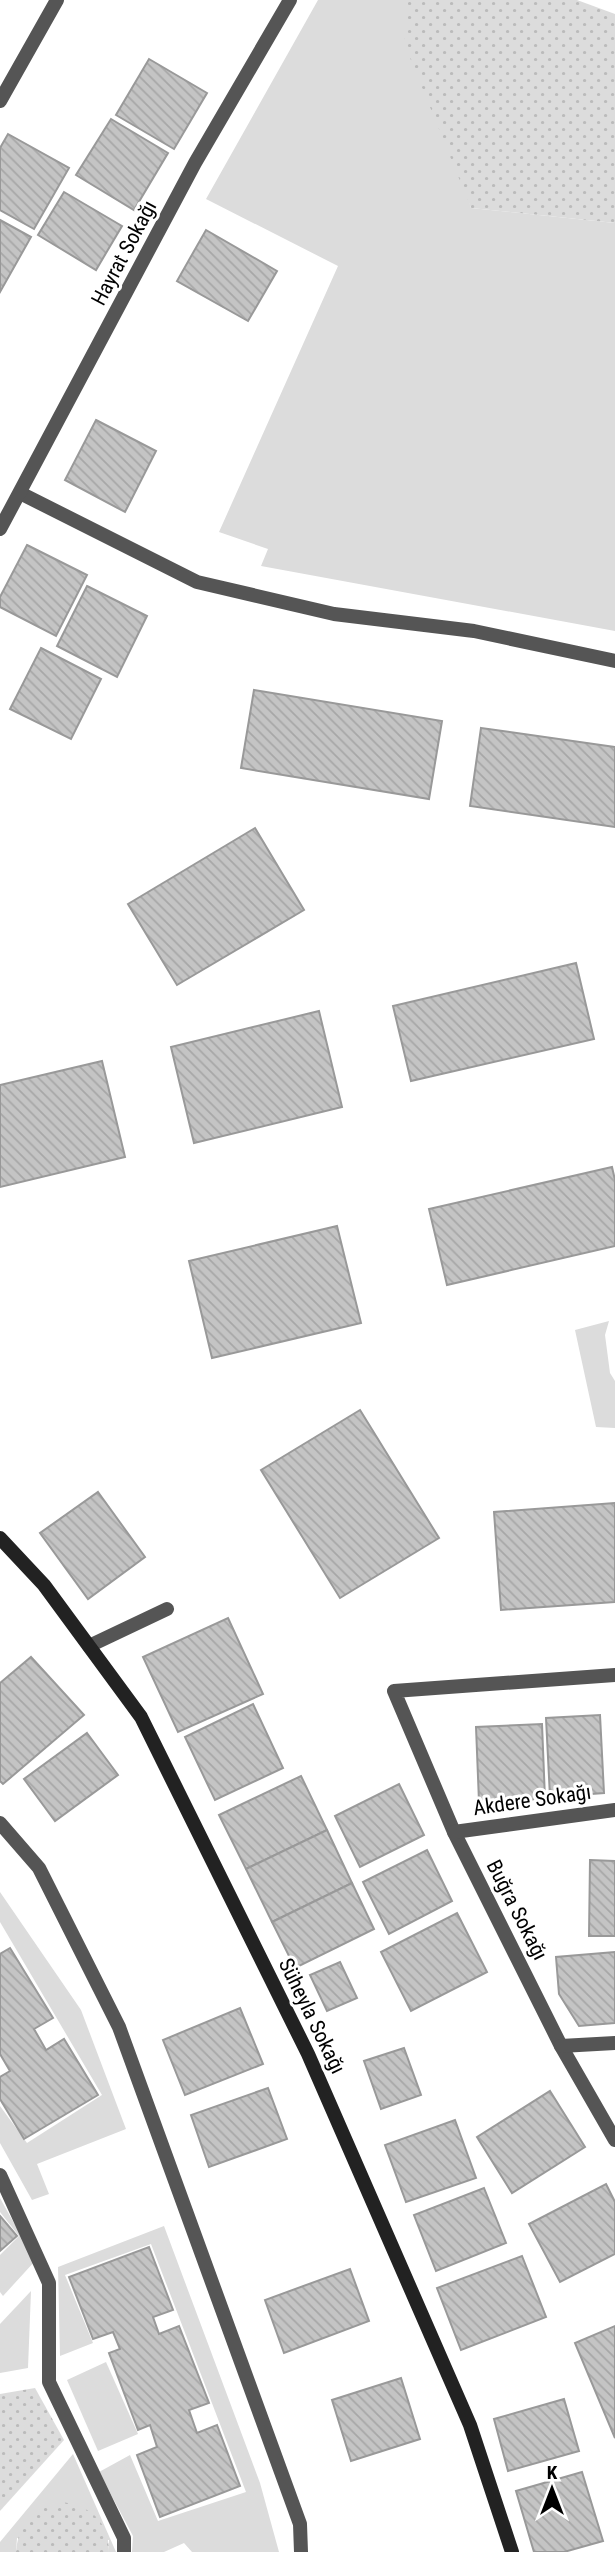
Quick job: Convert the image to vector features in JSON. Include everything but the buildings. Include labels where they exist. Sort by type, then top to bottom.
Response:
[{"type":"street","points":[[0,101],[57,0]]},
{"type":"street","name":"Hayrat Sokağı","points":[[0,529],[195,163],[290,0]]},
{"type":"street","points":[[20,493],[197,582],[334,614],[474,631],[615,661]]},
{"type":"street","name":"Süheyla Sokağı","points":[[0,1538],[44,1586],[141,1717],[308,2054],[470,2424],[512,2552]]},
{"type":"street","points":[[89,1646],[167,1609]]},
{"type":"street","name":"Buğra Sokağı","points":[[615,1675],[394,1691],[454,1832],[561,2046],[615,2140]]},
{"type":"street","name":"Akdere Sokağı","points":[[454,1832],[615,1810]]},
{"type":"street","points":[[0,1823],[39,1868],[120,2027],[300,2524],[301,2552]]},
{"type":"street","points":[[561,2046],[615,2043]]},
{"type":"street","points":[[0,2175],[49,2283],[49,2382],[124,2538],[124,2552]]},
{"type":"shaded area","points":[[318,0],[408,0],[471,208],[615,223],[615,631],[261,566],[268,549],[219,532],[338,266],[206,199]]},
{"type":"shaded area","points":[[408,0],[577,0],[615,14],[615,223],[471,208],[404,43]]},
{"type":"shaded area","points":[[609,1321],[605,1335],[610,1373],[615,1381],[615,1428],[596,1427],[575,1330]]},
{"type":"shaded area","points":[[0,1892],[81,2010],[126,2129],[37,2164],[49,2194],[32,2200],[0,2143],[0,2106],[27,2143],[102,2095],[0,1922]]},
{"type":"shaded area","points":[[0,2198],[35,2261],[3,2296],[0,2292],[0,2255],[19,2236],[0,2212]]},
{"type":"shaded area","points":[[164,2226],[260,2483],[279,2552],[192,2552],[184,2543],[164,2552],[132,2552],[133,2536],[99,2472],[130,2455],[158,2521],[246,2492],[151,2244],[65,2275],[93,2343],[60,2356],[58,2267]]},
{"type":"shaded area","points":[[31,2291],[28,2368],[0,2373],[0,2324]]},
{"type":"shaded area","points":[[106,2362],[138,2434],[98,2451],[67,2380]]},
{"type":"shaded area","points":[[35,2388],[64,2440],[0,2511],[0,2394]]},
{"type":"shaded area","points":[[73,2454],[116,2552],[109,2552],[109,2540],[17,2538],[16,2552],[0,2552],[0,2542]]},
{"type":"shaded area","points":[[62,2502],[81,2507],[96,2517],[106,2532],[109,2552],[16,2552],[20,2533],[29,2518],[43,2508]]}]
